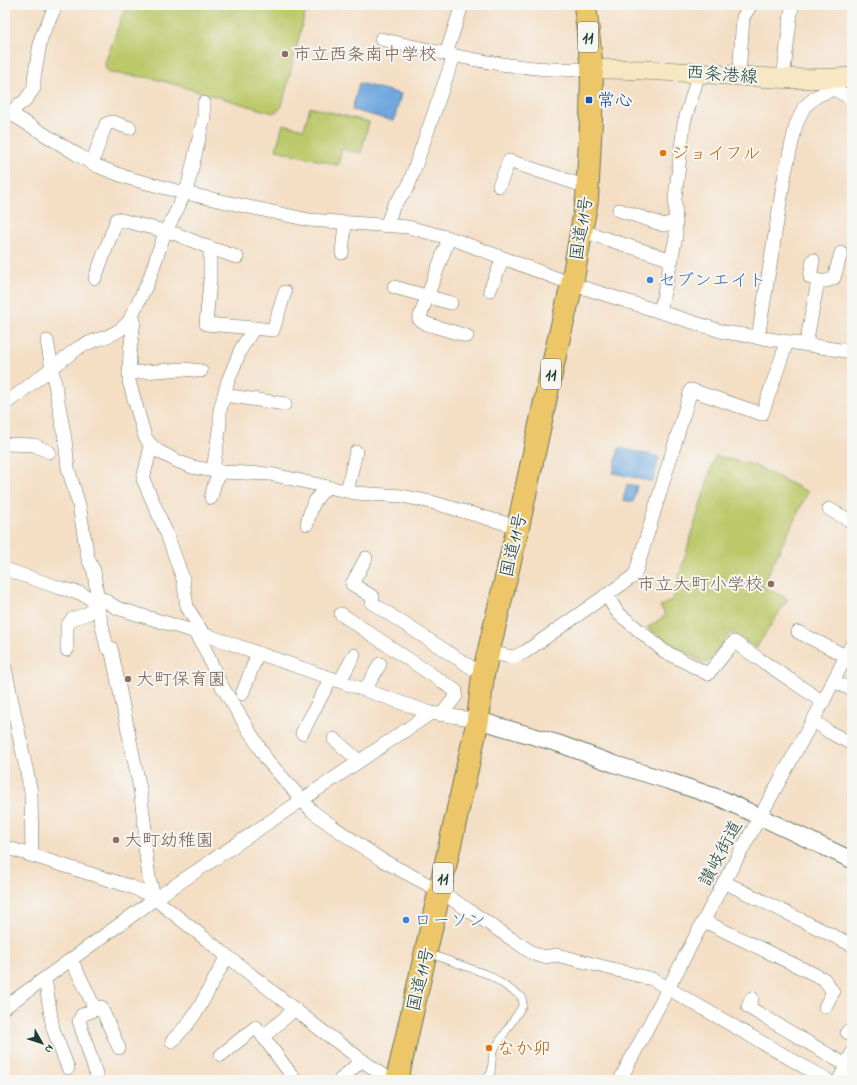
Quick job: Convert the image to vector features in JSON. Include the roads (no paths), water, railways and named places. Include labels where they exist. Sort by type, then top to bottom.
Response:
[{"type":"highway","name":"国道11号","points":[[398,1080],[478,720],[483,675],[518,527],[555,354],[572,284],[582,231],[588,187],[592,69],[585,5]]},
{"type":"main road","name":"西条港線","points":[[592,69],[617,68],[739,75],[833,84],[852,77]]},
{"type":"street","points":[[56,5],[41,38],[34,79],[34,88],[24,102],[8,111],[92,163],[128,178],[185,193],[309,220],[408,227],[450,238],[572,284],[724,332],[852,352]]},
{"type":"street","points":[[386,226],[394,205],[408,187],[450,55],[462,5]]},
{"type":"street","points":[[739,75],[743,17],[751,5]]},
{"type":"street","points":[[783,79],[792,5]]},
{"type":"street","points":[[381,39],[450,55],[505,64],[565,70],[592,69]]},
{"type":"street","points":[[660,312],[676,237],[675,198],[684,123],[699,73]]},
{"type":"street","points":[[758,338],[785,173],[796,125],[804,107],[833,84],[852,99]]},
{"type":"street","points":[[5,404],[85,344],[120,331],[129,321],[149,280],[165,232],[185,193],[204,117],[204,103]]},
{"type":"street","points":[[92,163],[106,124],[112,122],[130,128]]},
{"type":"street","points":[[499,186],[509,161],[588,187]]},
{"type":"street","points":[[619,210],[664,225],[676,221]]},
{"type":"street","points":[[95,278],[117,218],[176,234],[237,257]]},
{"type":"street","points":[[342,253],[345,222]]},
{"type":"street","points":[[582,231],[672,260]]},
{"type":"street","points":[[450,238],[419,319],[427,324],[467,336]]},
{"type":"street","points":[[210,248],[210,281],[206,324],[273,330],[285,292]]},
{"type":"street","points":[[813,260],[810,277],[818,281],[825,282],[834,278],[841,253]]},
{"type":"street","points":[[490,290],[503,258]]},
{"type":"street","points":[[806,344],[818,281]]},
{"type":"street","points":[[394,287],[451,303]]},
{"type":"street","points":[[132,314],[134,321],[129,381],[145,437],[158,451],[192,467],[217,471],[270,474],[346,491],[402,496],[431,502],[518,527]]},
{"type":"street","points":[[211,498],[217,471],[220,410],[228,381],[241,350],[254,328]]},
{"type":"street","points":[[47,341],[65,439],[68,468],[79,505],[88,558],[94,571],[95,600],[93,608],[89,613],[72,619],[67,626],[67,650]]},
{"type":"street","points":[[489,653],[514,657],[525,652],[635,575],[691,390],[762,414],[787,342]]},
{"type":"street","points":[[129,372],[184,369],[201,371]]},
{"type":"street","points":[[224,395],[285,404]]},
{"type":"street","points":[[5,444],[34,445],[49,452]]},
{"type":"street","points":[[150,444],[143,479],[167,534],[183,579],[187,608],[205,649],[220,682],[267,760],[312,811],[382,860],[440,891],[534,954],[544,957],[557,955],[652,979],[827,1080]]},
{"type":"street","points":[[346,491],[356,452]]},
{"type":"street","points":[[306,524],[310,508],[317,496],[327,487]]},
{"type":"street","points":[[830,509],[852,522]]},
{"type":"street","points":[[366,558],[352,584],[373,597],[372,603],[483,675]]},
{"type":"street","points":[[5,569],[60,588],[80,593],[95,600],[103,600],[117,608],[199,633],[436,713],[478,720],[560,744],[614,764],[722,799],[852,860]]},
{"type":"street","points":[[606,596],[618,613],[664,651],[708,674],[734,642],[822,702]]},
{"type":"street","points":[[95,600],[107,648],[112,648],[140,789],[145,829],[144,847],[149,878],[155,899]]},
{"type":"street","points":[[5,1007],[155,899],[359,761],[436,713],[456,696],[456,691],[414,655],[370,626],[341,614]]},
{"type":"street","points":[[798,632],[846,656]]},
{"type":"street","name":"讃岐街道","points":[[620,1080],[724,882],[834,681],[852,644]]},
{"type":"street","points":[[242,694],[258,653]]},
{"type":"street","points":[[302,733],[335,680],[354,655]]},
{"type":"street","points":[[365,690],[380,664]]},
{"type":"street","points":[[5,668],[31,792],[32,855]]},
{"type":"street","points":[[834,681],[852,690]]},
{"type":"street","points":[[813,720],[829,732],[852,744]]},
{"type":"street","points":[[334,738],[359,761]]},
{"type":"street","points":[[5,847],[132,887],[155,899],[295,1009],[389,1080]]},
{"type":"street","points":[[724,882],[852,945]]},
{"type":"street","points":[[704,921],[824,978],[833,992],[825,1007]]},
{"type":"street","points":[[172,1041],[187,1025],[199,1008],[227,956]]},
{"type":"street","points":[[71,960],[95,1009]]},
{"type":"street","points":[[45,979],[53,1029],[68,1068]]},
{"type":"street","points":[[752,998],[748,1007],[849,1059],[839,1080]]},
{"type":"street","points":[[98,1080],[80,1021],[82,1014],[101,1007],[119,1048]]},
{"type":"street","points":[[263,1037],[295,1009]]},
{"type":"street","points":[[221,1055],[256,1027],[295,1080]]},
{"type":"street","points":[[340,1080],[362,1060]]},
{"type":"lane","points":[[426,952],[489,975],[522,997],[523,1005],[493,1052],[491,1073],[485,1080]]},
{"type":"water","points":[[359,83],[401,94],[394,121],[352,110]]},
{"type":"water","points":[[619,448],[659,457],[653,482],[613,473]]},
{"type":"water","points":[[627,484],[637,486],[633,502],[623,500]]},
{"type":"place","name":"市立西条南中学校","points":[[285,54]]},
{"type":"place","name":"常心","points":[[589,100]]},
{"type":"place","name":"ジョイフル","points":[[663,153]]},
{"type":"place","name":"セブンエイト","points":[[650,280]]},
{"type":"place","name":"市立大町小学校","points":[[771,584]]},
{"type":"place","name":"大町保育園","points":[[128,679]]},
{"type":"place","name":"大町幼稚園","points":[[116,840]]},
{"type":"place","name":"ローソン","points":[[406,920]]},
{"type":"place","name":"なか卯","points":[[489,1048]]}]
